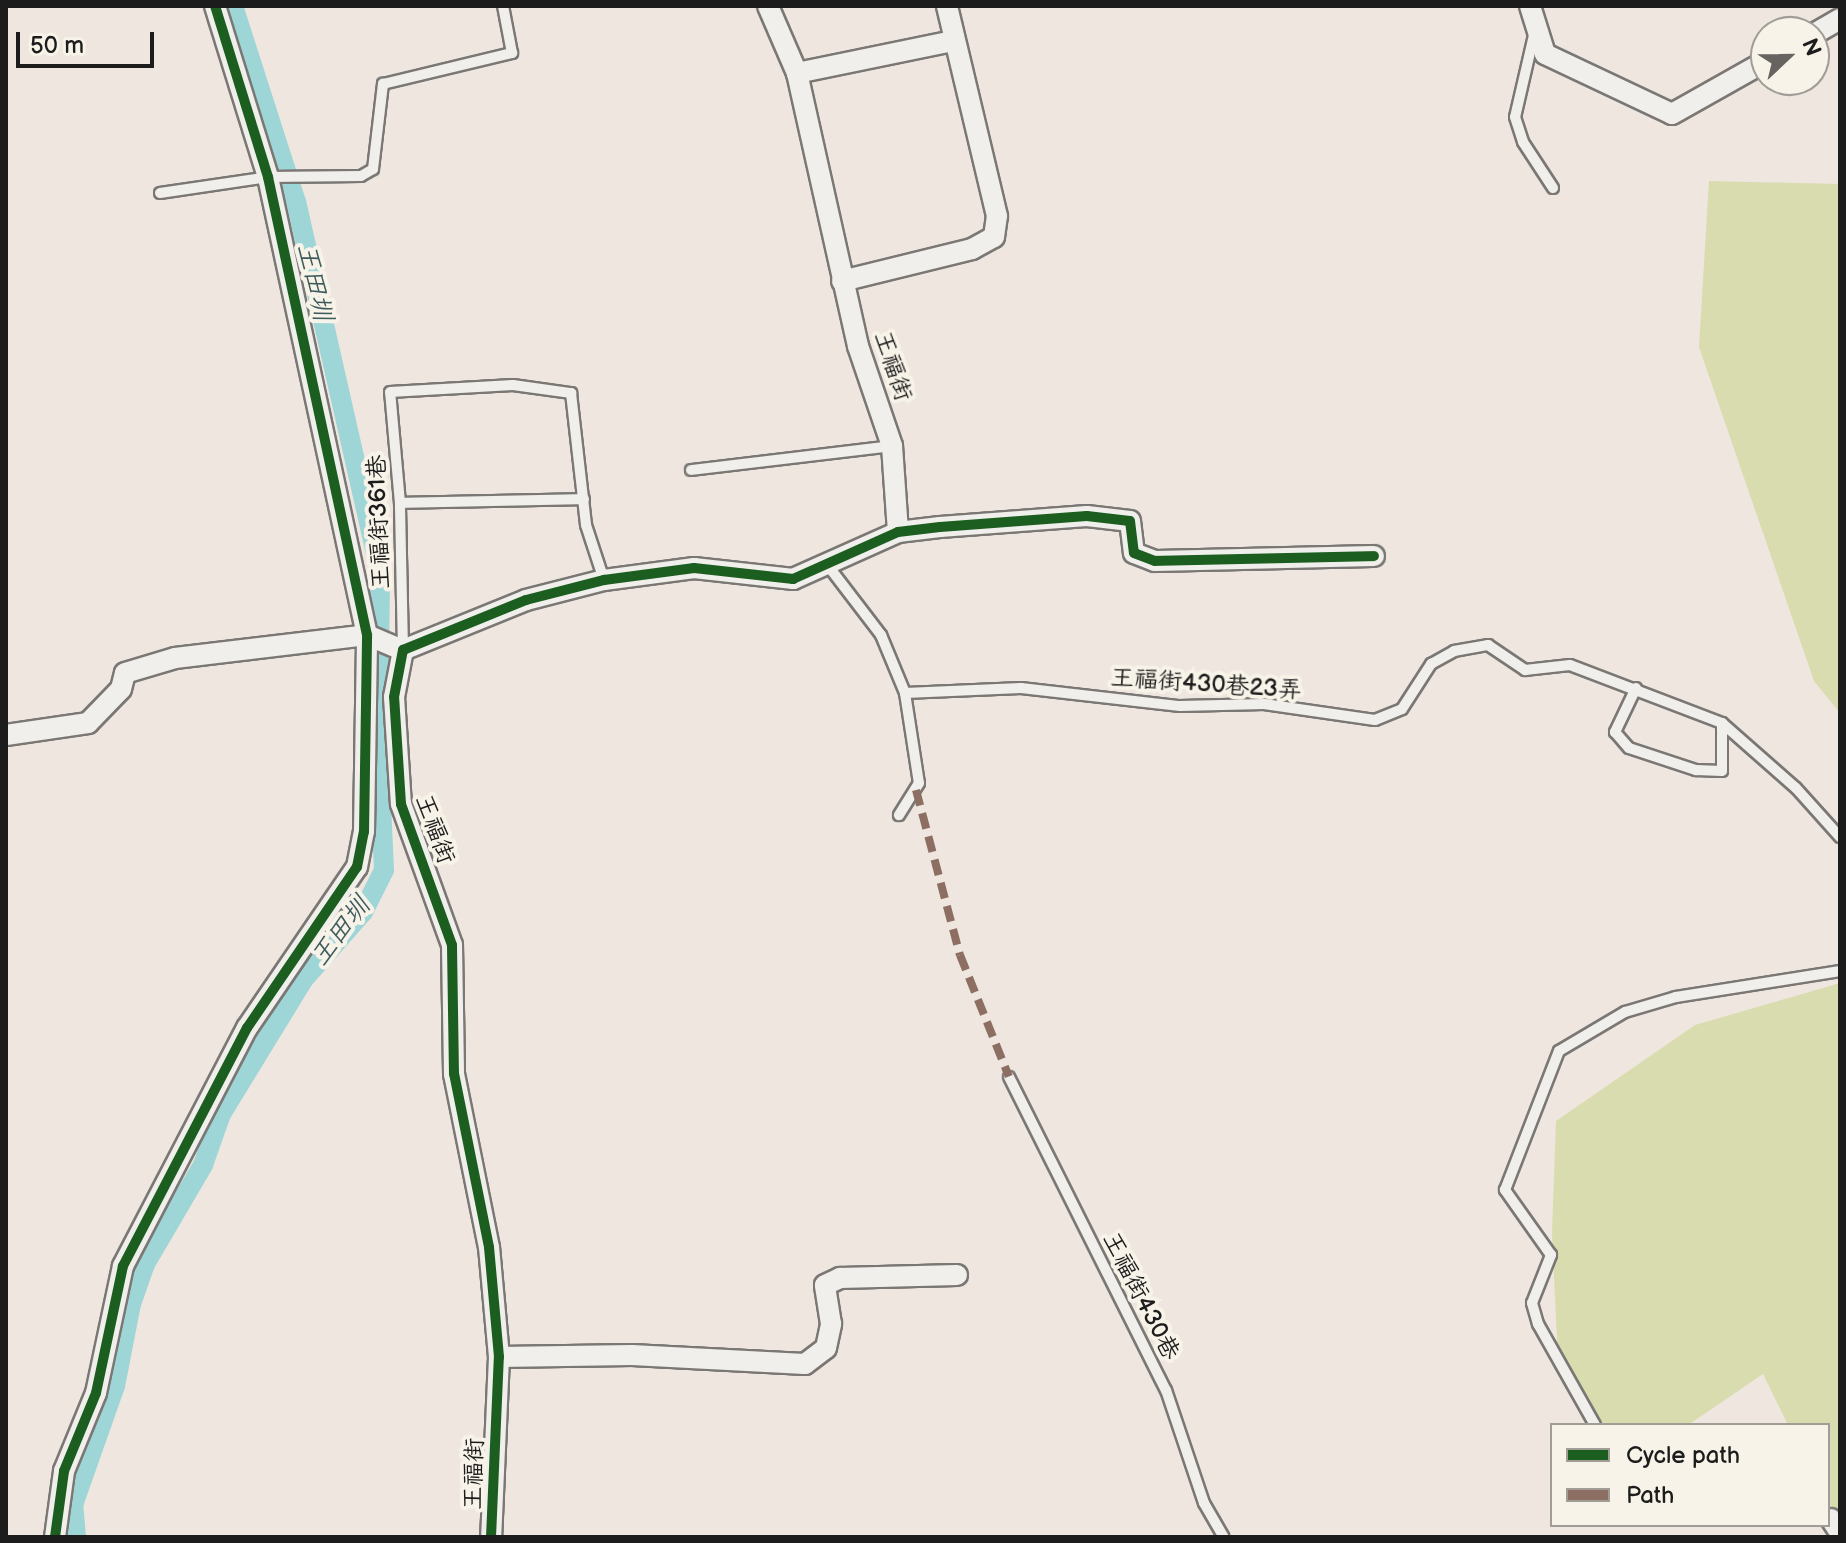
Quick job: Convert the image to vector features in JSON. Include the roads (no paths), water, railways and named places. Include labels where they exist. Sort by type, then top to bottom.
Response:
[{"type":"street","points":[[55,1537],[64,1471],[96,1393],[123,1266],[247,1028],[357,867],[364,832],[367,635],[268,177],[215,6]]},
{"type":"street","points":[[842,281],[972,249],[994,237],[997,216],[947,6]]},
{"type":"street","points":[[1530,6],[1535,33],[1545,54],[1672,114],[1750,70]]},
{"type":"street","name":"王福街","points":[[769,7],[797,73],[842,281],[892,446],[898,532]]},
{"type":"street","points":[[797,73],[953,41]]},
{"type":"street","points":[[6,735],[88,723],[121,689],[125,673],[175,658],[367,635],[403,650],[526,600],[604,580],[694,568],[793,579],[829,567],[898,532],[1087,516],[1130,521],[1134,553],[1155,561],[1374,556]]},
{"type":"street","name":"王福街","points":[[403,650],[394,697],[401,804],[452,945],[454,1074],[489,1247],[499,1357],[491,1537]]},
{"type":"street","points":[[499,1357],[632,1355],[805,1364],[826,1348],[831,1324],[825,1285],[840,1278],[957,1275]]},
{"type":"lane","points":[[160,193],[268,177],[361,176],[373,169],[383,84],[512,53],[503,6]]},
{"type":"lane","points":[[1535,33],[1515,117],[1523,142],[1553,188]]},
{"type":"lane","name":"王福街361巷","points":[[403,650],[400,503],[390,392],[513,385],[571,393],[584,499]]},
{"type":"lane","points":[[691,470],[892,446]]},
{"type":"lane","points":[[400,503],[584,499],[586,525],[604,580]]},
{"type":"lane","points":[[829,567],[881,635],[905,693],[920,772],[916,790],[899,815]]},
{"type":"lane","name":"王福街430巷23弄","points":[[905,693],[1021,688],[1180,706],[1264,704],[1375,720],[1402,709],[1431,664],[1454,651],[1488,645],[1525,670],[1570,665],[1722,723],[1796,788],[1840,837]]},
{"type":"lane","points":[[1636,688],[1615,732],[1629,748],[1696,770],[1722,771],[1722,723]]},
{"type":"lane","points":[[1594,1423],[1546,1342],[1532,1303],[1551,1255],[1505,1190],[1514,1155],[1559,1051],[1625,1012],[1676,997],[1840,971]]},
{"type":"lane","name":"王福街430巷","points":[[1009,1077],[1166,1390],[1188,1443],[1204,1503],[1224,1537]]},
{"type":"waterway","name":"王田圳","points":[[76,1537],[73,1505],[115,1386],[131,1304],[145,1264],[203,1165],[221,1114],[303,980],[363,912],[384,870],[378,740],[380,571],[296,202],[233,6]]}]
